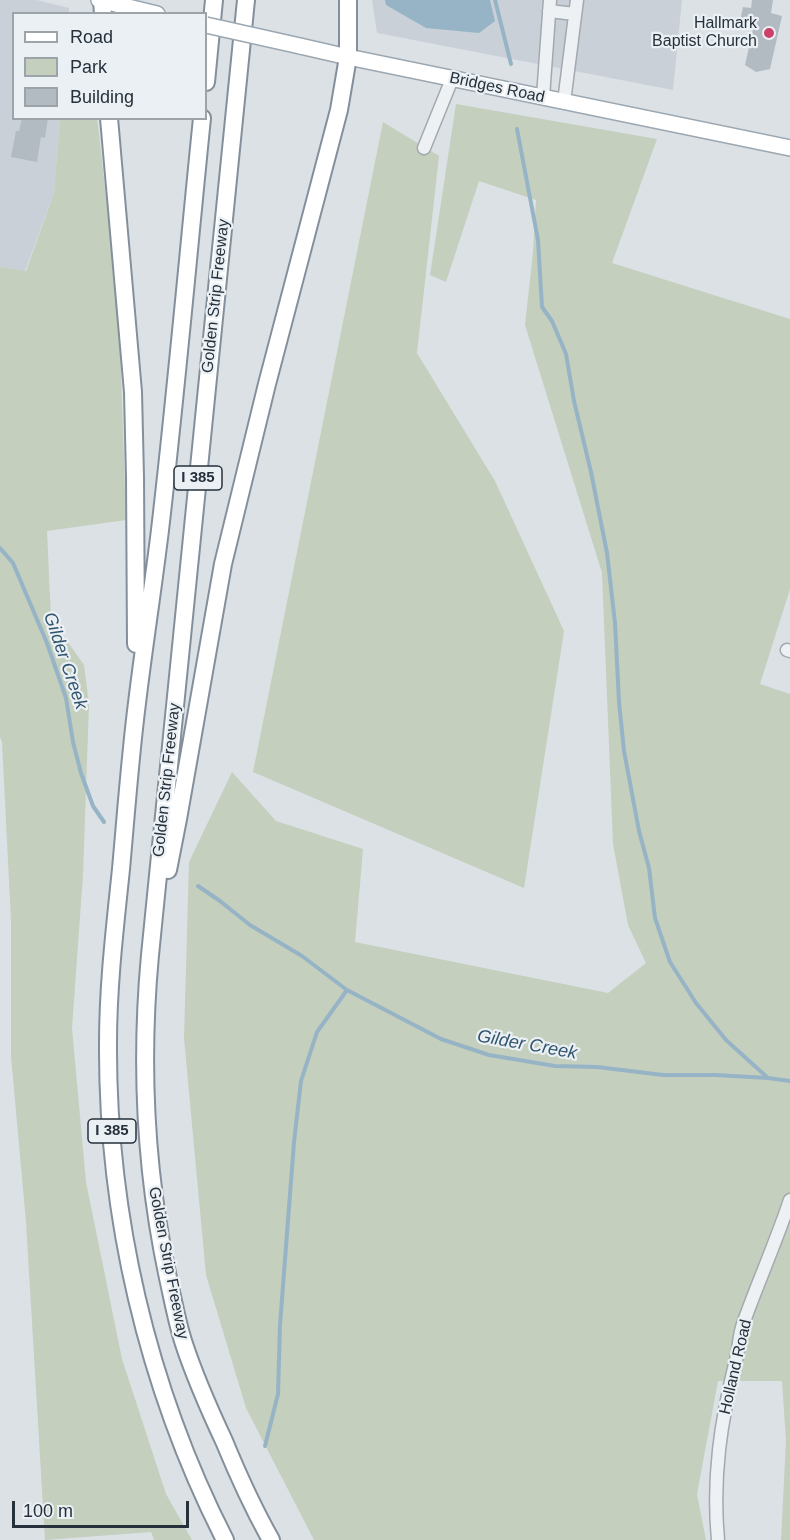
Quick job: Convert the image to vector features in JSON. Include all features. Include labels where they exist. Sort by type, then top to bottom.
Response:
[{"type":"highway","points":[[207,72],[214,0]]},
{"type":"highway","name":"Golden Strip Freeway","points":[[246,0],[150,955],[144,1052],[152,1189],[165,1262],[184,1343],[203,1396],[271,1540]]},
{"type":"highway","points":[[150,955],[178,819],[223,564],[267,384],[339,110],[348,57],[348,0]]},
{"type":"highway","points":[[110,120],[133,393],[136,705]]},
{"type":"highway","name":"Golden Strip Freeway","points":[[202,120],[160,531],[136,705],[109,988],[108,1091],[120,1213],[138,1303],[155,1370],[184,1452],[225,1540]]},
{"type":"main road","points":[[101,0],[152,12]]},
{"type":"main road","name":"Bridges Road","points":[[207,25],[452,79],[790,148]]},
{"type":"street","points":[[564,102],[577,0]]},
{"type":"street","points":[[543,98],[550,6],[575,14]]},
{"type":"street","points":[[424,148],[452,79]]},
{"type":"street","name":"Holland Road","points":[[718,1540],[716,1483],[719,1443],[726,1400],[740,1345],[742,1327],[786,1227],[790,1200]]},
{"type":"shaded area","points":[[0,0],[37,0],[69,8],[69,12],[12,12],[12,120],[60,120],[54,193],[25,271],[0,267]]},
{"type":"shaded area","points":[[372,0],[682,0],[673,90],[377,33]]},
{"type":"green space","points":[[456,104],[657,139],[612,263],[790,319],[790,589],[760,684],[790,694],[790,1540],[781,1540],[786,1441],[782,1381],[718,1381],[697,1494],[706,1540],[314,1540],[246,1408],[206,1275],[184,1038],[189,862],[232,772],[276,821],[363,849],[355,942],[608,993],[646,963],[628,925],[613,844],[602,573],[525,325],[536,200],[479,181],[446,282],[430,275]]},
{"type":"green space","points":[[60,120],[97,120],[119,315],[126,520],[47,531],[51,618],[84,665],[89,704],[83,875],[72,1028],[86,1182],[122,1359],[166,1494],[192,1540],[154,1540],[151,1532],[45,1540],[26,1222],[11,1056],[11,921],[0,737],[0,267],[26,271],[54,193]]},
{"type":"green space","points":[[383,122],[439,156],[417,353],[495,481],[564,631],[524,888],[253,772]]},
{"type":"water","points":[[385,0],[490,0],[495,21],[479,33],[426,28],[386,5]]},
{"type":"building","name":"Hallmark Baptist Church","points":[[752,0],[773,0],[771,13],[782,16],[770,69],[756,72],[745,65],[753,29],[739,26],[743,7],[751,8]]},
{"type":"building","points":[[22,120],[48,120],[45,138],[41,137],[37,162],[11,157],[16,131],[19,131]]},
{"type":"waterway","points":[[495,0],[511,64]]},
{"type":"waterway","points":[[517,129],[538,240],[542,307],[552,321],[566,354],[607,553],[615,623],[624,751],[639,831],[649,868],[655,918],[670,962],[696,1003],[726,1040],[768,1078]]},
{"type":"waterway","name":"Gilder Creek","points":[[0,548],[13,563],[47,643],[66,698],[81,773],[93,806],[104,822]]},
{"type":"waterway","name":"Gilder Creek","points":[[198,886],[250,925],[302,956],[347,990],[441,1039],[489,1055],[555,1066],[597,1067],[663,1075],[715,1075],[790,1081]]},
{"type":"waterway","points":[[265,1446],[278,1394],[280,1325],[301,1081],[317,1032],[347,990]]},
{"type":"place","name":"Hallmark Baptist Church","points":[[769,33]]}]
